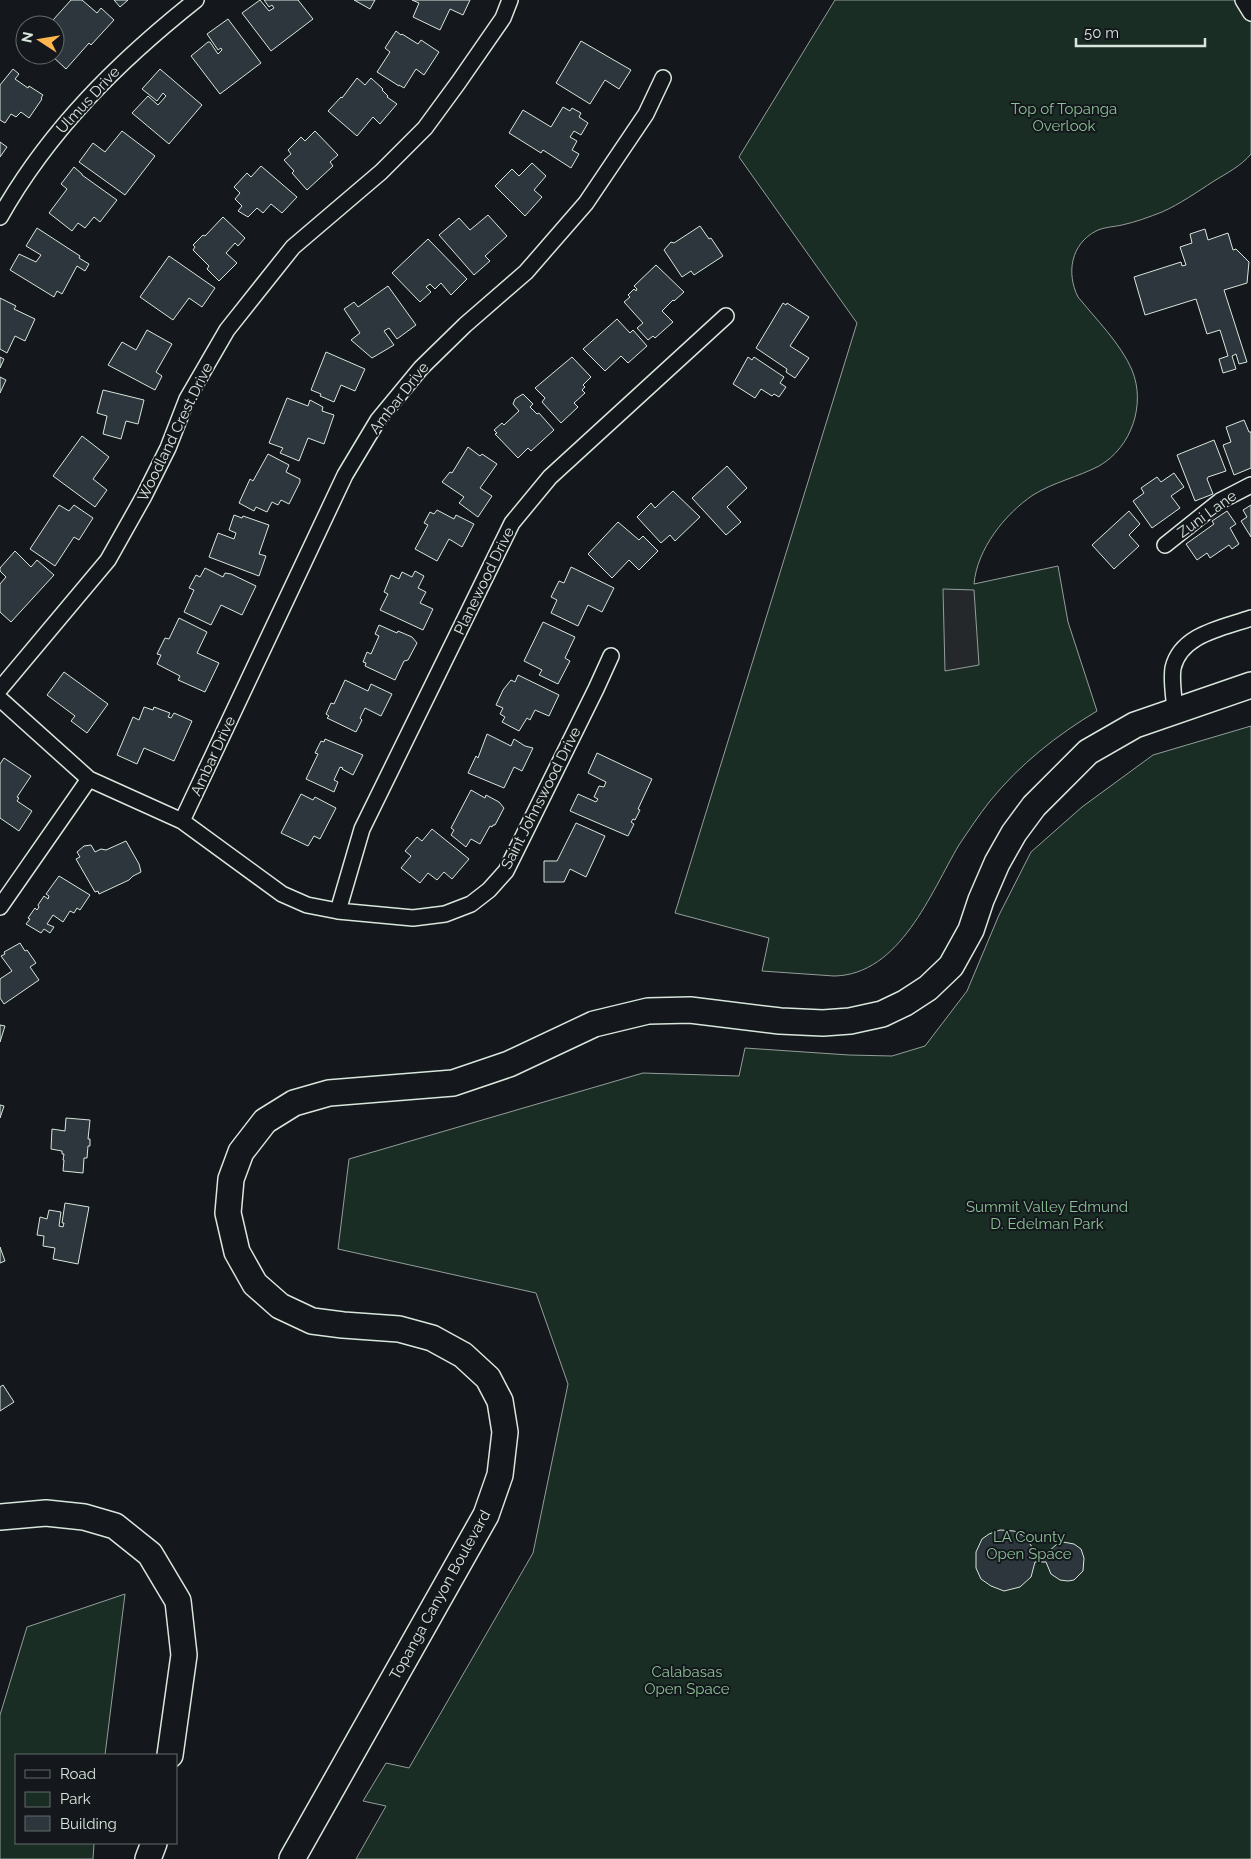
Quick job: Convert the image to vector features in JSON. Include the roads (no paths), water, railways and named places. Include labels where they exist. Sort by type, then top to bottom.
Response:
[{"type":"main road","name":"Topanga Canyon Boulevard","points":[[292,1859],[486,1515],[500,1475],[505,1432],[500,1401],[488,1378],[463,1355],[432,1338],[399,1328],[312,1321],[280,1306],[255,1284],[237,1252],[228,1213],[231,1179],[241,1152],[265,1121],[294,1103],[329,1093],[452,1083],[509,1064],[594,1024],[648,1011],[690,1010],[780,1021],[823,1023],[850,1021],[882,1014],[905,1003],[928,988],[951,966],[971,930],[981,900],[997,863],[1014,832],[1034,806],[1088,752],[1135,725],[1251,685]]},
{"type":"main road","points":[[0,1517],[46,1513],[84,1517],[115,1526],[150,1554],[178,1601],[184,1655],[170,1754]]},
{"type":"main road","points":[[148,1859],[154,1844]]},
{"type":"street","name":"Ulmus Drive","points":[[0,217],[12,195],[54,136],[103,81],[157,31],[196,0]]},
{"type":"street","name":"Woodland Crest Drive","points":[[0,689],[108,560],[144,496],[168,448],[187,399],[227,330],[293,247],[381,172],[425,128],[503,18],[510,0]]},
{"type":"street","points":[[1243,0],[1251,13]]},
{"type":"street","name":"Ambar Drive","points":[[182,821],[345,475],[378,420],[421,368],[465,325],[526,272],[586,202],[646,114],[663,78]]},
{"type":"street","name":"Planewood Drive","points":[[338,911],[362,830],[512,522],[550,477],[726,316]]},
{"type":"street","name":"Zuni Lane","points":[[1165,546],[1220,501],[1251,485]]},
{"type":"street","points":[[1175,710],[1173,670],[1177,656],[1189,642],[1251,618]]},
{"type":"street","name":"Saint Johnswood Drive","points":[[0,699],[89,778],[182,821],[282,894],[307,905],[338,911],[413,918],[445,914],[471,904],[506,871],[611,656]]},
{"type":"street","points":[[0,907],[89,778]]},
{"type":"park label","name":"Top of Topanga Overlook","points":[[1064,118]]},
{"type":"park label","name":"Summit Valley Edmund D. Edelman Park","points":[[1047,1216]]},
{"type":"park label","name":"LA County Open Space","points":[[1029,1546]]},
{"type":"park label","name":"Calabasas Open Space","points":[[687,1680]]}]
